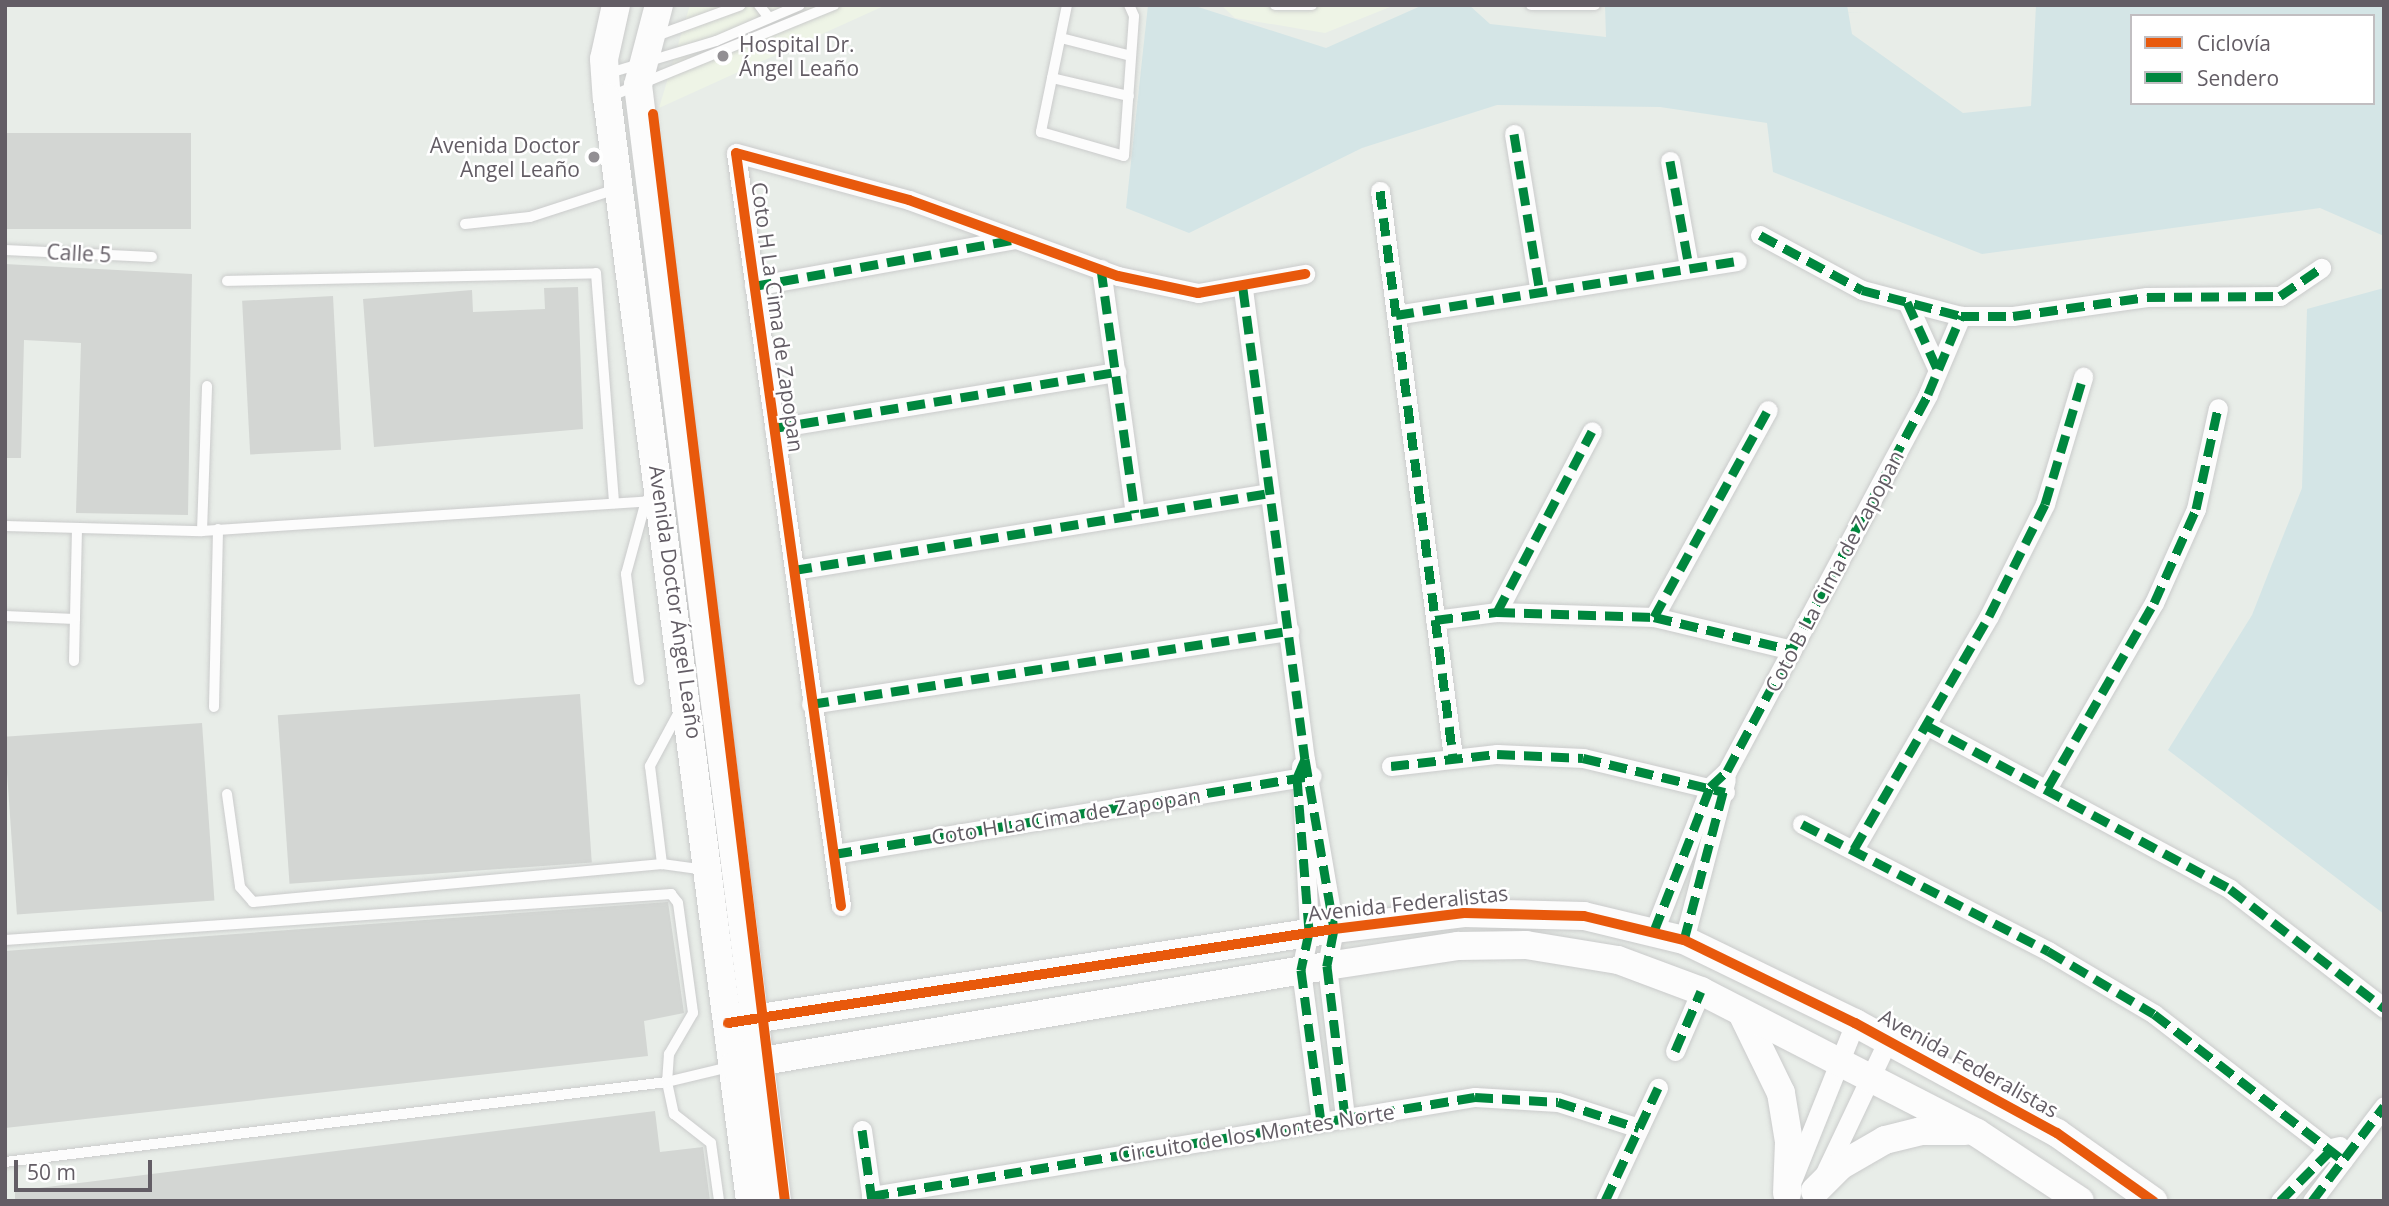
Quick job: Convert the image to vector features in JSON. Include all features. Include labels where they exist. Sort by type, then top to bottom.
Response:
[{"type":"street","name":"Avenida Doctor Ángel Leaño","points":[[616,5],[606,86],[746,1061],[777,1201]]},
{"type":"street","name":"Avenida Doctor Ángel Leaño","points":[[659,5],[643,62],[665,500],[710,871],[740,1021]]},
{"type":"street","points":[[1514,134],[1539,287]]},
{"type":"street","name":"Coto H La Cima de Zapopan","points":[[841,906],[736,153],[909,200],[1101,269],[1198,293],[1243,289],[1305,274]]},
{"type":"street","points":[[1670,161],[1689,268]]},
{"type":"street","points":[[1380,191],[1453,757]]},
{"type":"street","points":[[1760,235],[1862,290],[1961,316],[2013,316],[2161,296],[2280,296],[2321,268]]},
{"type":"street","name":"Coto H La Cima de Zapopan","points":[[754,286],[1017,239]]},
{"type":"street","points":[[1396,314],[1539,287],[1737,261]]},
{"type":"street","points":[[1101,269],[1135,513]]},
{"type":"street","points":[[1243,289],[1289,631],[1322,931],[1314,968],[1308,1032],[1321,1122]]},
{"type":"street","points":[[1907,302],[1937,368]]},
{"type":"street","name":"Coto B La Cima de Zapopan","points":[[1654,930],[1727,771],[1937,368],[1961,316]]},
{"type":"street","name":"Coto H La Cima de Zapopan","points":[[774,428],[1115,372]]},
{"type":"street","points":[[1854,849],[1926,725],[2046,504],[2083,377]]},
{"type":"street","points":[[2048,787],[2154,603],[2196,509],[2218,408]]},
{"type":"street","points":[[1654,617],[1768,410]]},
{"type":"street","points":[[1497,612],[1592,431]]},
{"type":"street","points":[[794,570],[1270,493]]},
{"type":"street","points":[[1436,620],[1497,612],[1654,617],[1791,650]]},
{"type":"street","points":[[811,705],[1289,631]]},
{"type":"street","points":[[1926,725],[2048,787],[2230,889],[2384,1008]]},
{"type":"street","points":[[1391,766],[1453,757],[1583,758],[1718,789],[1684,940]]},
{"type":"street","name":"Coto H La Cima de Zapopan","points":[[834,854],[1305,771]]},
{"type":"street","points":[[1802,824],[1854,849],[2154,1014],[2327,1149],[2347,1152]]},
{"type":"street","name":"Avenida Federalistas","points":[[740,1021],[1322,931],[1527,910],[1654,930],[1684,940],[1888,1040],[2057,1133],[2152,1201]]},
{"type":"street","points":[[746,1061],[1458,946],[1526,945],[1618,960],[1701,991],[1977,1133],[2080,1201]]},
{"type":"street","points":[[1314,968],[1333,1028],[1345,1118]]},
{"type":"street","points":[[1675,1051],[1701,991]]},
{"type":"street","points":[[1741,1010],[1781,1093],[1799,1196]]},
{"type":"street","points":[[1799,1196],[1839,1062],[1855,1023]]},
{"type":"street","points":[[1308,1032],[1333,1028]]},
{"type":"street","points":[[1799,1196],[1871,1078],[1888,1040]]},
{"type":"street","name":"Avenida Doctor Ángel Leaño","points":[[746,1061],[750,1201]]},
{"type":"street","points":[[1605,1201],[1658,1088]]},
{"type":"street","name":"Circuito de los Montes Norte","points":[[871,1198],[1345,1118],[1497,1096],[1558,1102],[1639,1128]]},
{"type":"street","points":[[2312,1201],[2384,1107]]},
{"type":"street","points":[[862,1130],[871,1198]]},
{"type":"street","points":[[1799,1196],[1840,1166],[1885,1140],[1921,1130],[1977,1133]]},
{"type":"street","points":[[2280,1201],[2327,1149]]},
{"type":"lane","points":[[606,86],[741,5]]},
{"type":"lane","points":[[759,5],[769,18]]},
{"type":"lane","points":[[606,86],[643,62],[800,5]]},
{"type":"lane","points":[[643,62],[834,5]]},
{"type":"lane","points":[[1067,5],[1041,132],[1124,156],[1131,56],[1129,5]]},
{"type":"lane","points":[[1275,5],[1311,5]]},
{"type":"lane","points":[[1531,5],[1595,5]]},
{"type":"lane","points":[[1061,38],[1131,56]]},
{"type":"lane","points":[[1052,78],[1129,96]]},
{"type":"lane","points":[[465,224],[530,217],[620,188]]},
{"type":"lane","name":"Calle 5","points":[[5,250],[152,257]]},
{"type":"lane","points":[[227,281],[596,273],[614,503]]},
{"type":"lane","points":[[202,531],[207,386]]},
{"type":"lane","points":[[5,526],[202,531],[665,500]]},
{"type":"lane","points":[[639,680],[626,574],[665,500]]},
{"type":"lane","points":[[74,661],[77,528]]},
{"type":"lane","points":[[214,707],[218,529]]},
{"type":"lane","points":[[5,616],[75,619]]},
{"type":"lane","points":[[662,864],[650,766],[689,694]]},
{"type":"lane","points":[[227,794],[240,887],[254,902],[662,864],[710,871]]},
{"type":"lane","points":[[5,940],[671,894],[678,904],[693,1013],[669,1054],[667,1082],[674,1114],[711,1143],[719,1201]]},
{"type":"lane","points":[[5,1162],[667,1082],[746,1061]]},
{"type":"shaded area","name":"Hospital Dr. Ángel Leaño","points":[[690,5],[886,5],[659,108]]},
{"type":"shaded area","points":[[1148,5],[1192,5],[1326,48],[1423,5],[1469,5],[1490,24],[1606,37],[1605,5],[1847,5],[1852,34],[1963,113],[2031,106],[2036,5],[2384,5],[2384,236],[2320,208],[1982,254],[1773,172],[1767,123],[1660,107],[1497,105],[1362,148],[1189,233],[1126,208]]},
{"type":"shaded area","points":[[1221,5],[1395,5],[1325,33],[1235,18]]},
{"type":"shaded area","points":[[2384,288],[2384,914],[2168,750],[2252,615],[2302,488],[2307,309]]},
{"type":"building","points":[[5,133],[191,133],[191,229],[5,229]]},
{"type":"building","points":[[5,264],[192,274],[188,515],[76,513],[81,343],[24,340],[21,458],[5,458]]},
{"type":"building","points":[[578,287],[583,429],[374,447],[363,299],[472,290],[473,312],[545,309],[544,288]]},
{"type":"building","points":[[333,296],[341,450],[250,455],[242,301]]},
{"type":"building","points":[[580,694],[592,863],[290,884],[278,715]]},
{"type":"building","points":[[202,723],[214,901],[17,914],[5,737]]},
{"type":"building","points":[[668,902],[684,1013],[644,1021],[648,1056],[5,1128],[5,951]]},
{"type":"building","points":[[655,1111],[660,1152],[703,1147],[710,1201],[15,1201],[15,1191]]},
{"type":"marked path","points":[[1514,134],[1539,287]]},
{"type":"marked path","points":[[1670,161],[1689,267]]},
{"type":"marked path","points":[[1380,191],[1453,757]]},
{"type":"marked path","points":[[1760,235],[1862,290],[1961,316],[2013,316],[2147,297],[2280,296],[2321,268]]},
{"type":"marked path","points":[[754,286],[1013,240]]},
{"type":"marked path","points":[[1396,315],[1737,261]]},
{"type":"marked path","points":[[1101,269],[1135,513]]},
{"type":"marked path","points":[[1243,289],[1305,759],[1334,929],[1327,966],[1345,1118]]},
{"type":"marked path","points":[[1907,302],[1937,368]]},
{"type":"marked path","points":[[1654,931],[1710,787],[1727,771],[1928,394],[1961,316]]},
{"type":"marked path","points":[[774,428],[1116,372]]},
{"type":"marked path","points":[[1854,849],[1989,616],[2045,504],[2083,377]]},
{"type":"marked path","points":[[2048,787],[2154,603],[2196,509],[2218,408]]},
{"type":"marked path","points":[[1654,617],[1768,410]]},
{"type":"marked path","points":[[1497,612],[1592,431]]},
{"type":"marked path","points":[[794,570],[1270,493]]},
{"type":"marked path","points":[[1435,620],[1497,612],[1654,617],[1792,650]]},
{"type":"marked path","points":[[811,704],[1289,631]]},
{"type":"marked path","points":[[1926,725],[2230,889],[2384,1008]]},
{"type":"marked path","points":[[1391,766],[1497,754],[1583,758],[1725,792]]},
{"type":"marked path","points":[[1305,759],[1297,778],[1309,932],[1301,970],[1321,1122]]},
{"type":"marked path","points":[[834,854],[1312,776]]},
{"type":"marked path","points":[[1684,940],[1725,785]]},
{"type":"marked path","points":[[1802,824],[2048,951],[2154,1014],[2343,1160]]},
{"type":"marked path","points":[[1675,1051],[1701,991]]},
{"type":"marked path","points":[[1605,1201],[1658,1088]]},
{"type":"marked path","points":[[871,1196],[1475,1097],[1558,1102],[1639,1128]]},
{"type":"marked path","points":[[2312,1201],[2384,1106]]},
{"type":"marked path","points":[[862,1130],[872,1201]]},
{"type":"marked path","points":[[2280,1201],[2334,1147]]},
{"type":"cycle path","points":[[653,114],[785,1201]]},
{"type":"cycle path","points":[[841,906],[736,153],[909,200],[1118,276],[1198,293],[1305,274]]},
{"type":"cycle path","points":[[728,1023],[1334,929],[1464,913],[1584,916],[1684,940],[1855,1023],[2057,1133],[2153,1201]]},
{"type":"place","name":"Hospital Dr. Ángel Leaño","points":[[723,56]]},
{"type":"place","name":"Avenida Doctor Angel Leaño","points":[[594,157]]}]
